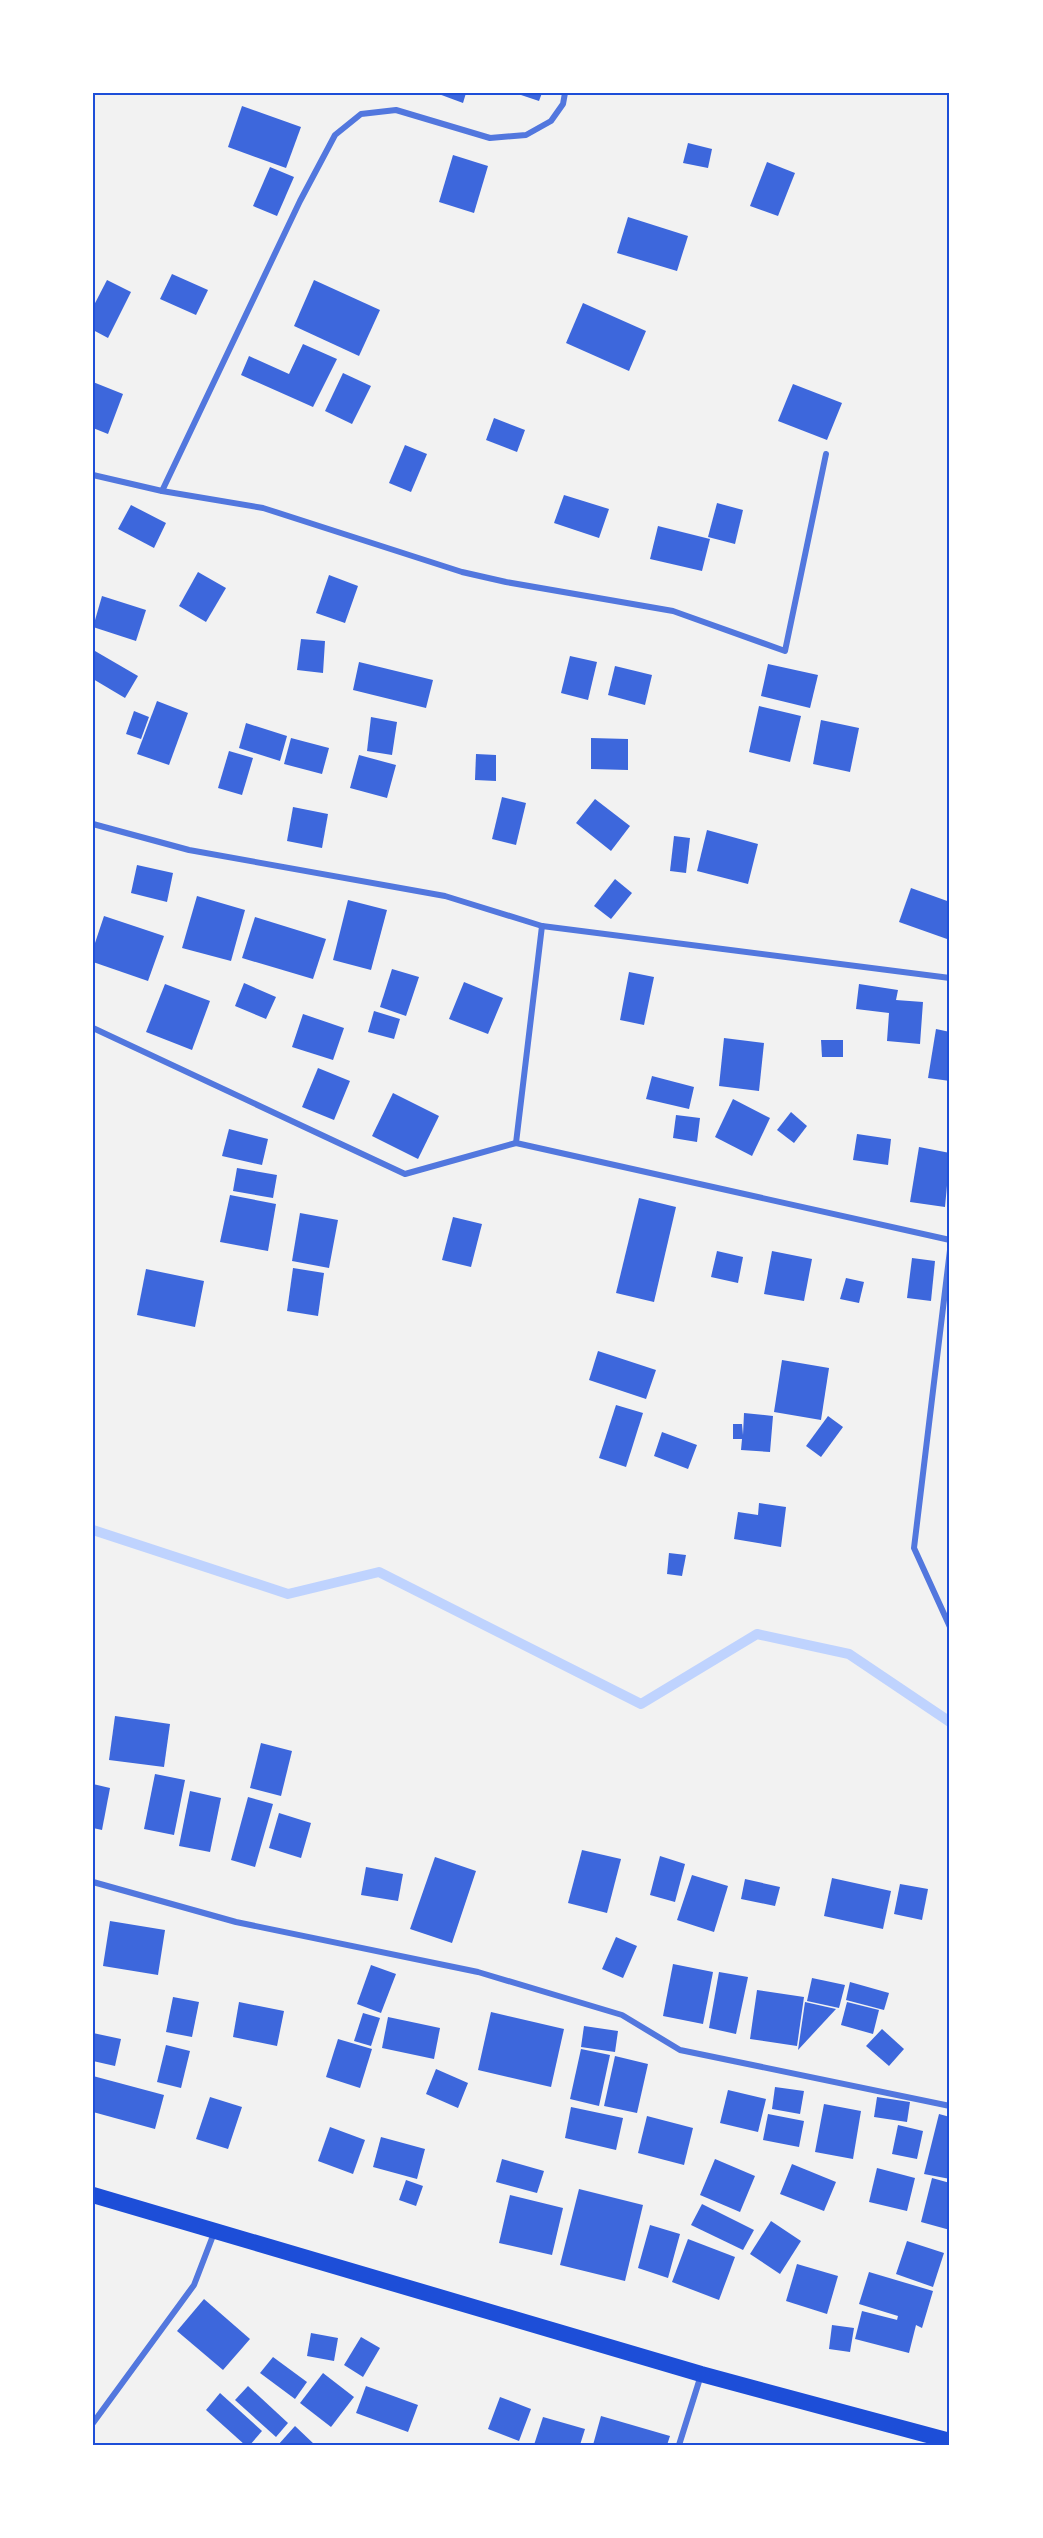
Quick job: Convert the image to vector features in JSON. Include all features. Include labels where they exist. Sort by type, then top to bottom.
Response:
[{"type":"highway","points":[[93,2195],[215,2233],[701,2374],[950,2441]]},
{"type":"street","points":[[162,491],[295,212],[335,135],[361,114],[396,110],[490,138],[526,135],[551,121],[563,104],[565,93]]},
{"type":"street","points":[[93,475],[162,491],[263,508],[462,572],[673,611],[785,651],[826,454]]},
{"type":"street","points":[[93,824],[189,850],[445,896],[542,926],[950,978]]},
{"type":"street","points":[[516,1143],[542,926]]},
{"type":"street","points":[[93,1028],[405,1173],[516,1143],[950,1240]]},
{"type":"street","points":[[950,1250],[914,1548],[950,1627]]},
{"type":"street","points":[[93,1882],[236,1922],[478,1972],[622,2014],[680,2050],[950,2106]]},
{"type":"street","points":[[93,2423],[194,2284],[215,2233]]},
{"type":"street","points":[[679,2445],[701,2374]]},
{"type":"building","points":[[436,93],[466,93],[463,103]]},
{"type":"building","points":[[515,93],[542,93],[539,101]]},
{"type":"building","points":[[242,106],[301,127],[286,168],[228,147]]},
{"type":"building","points":[[688,143],[712,149],[708,168],[683,163]]},
{"type":"building","points":[[453,155],[488,166],[474,213],[439,202]]},
{"type":"building","points":[[767,162],[795,173],[778,216],[750,206]]},
{"type":"building","points":[[270,167],[294,177],[277,216],[253,206]]},
{"type":"building","points":[[628,217],[688,236],[677,271],[617,253]]},
{"type":"building","points":[[172,274],[208,290],[196,315],[160,299]]},
{"type":"building","points":[[107,280],[131,292],[108,338],[93,330],[93,307]]},
{"type":"building","points":[[314,280],[380,310],[359,356],[294,326]]},
{"type":"building","points":[[583,303],[646,331],[629,371],[566,343]]},
{"type":"building","points":[[303,344],[337,359],[313,407],[241,375],[249,356],[289,374]]},
{"type":"building","points":[[343,373],[371,386],[352,424],[325,411]]},
{"type":"building","points":[[93,382],[123,394],[108,434],[93,428]]},
{"type":"building","points":[[793,384],[842,403],[827,440],[778,421]]},
{"type":"building","points":[[494,418],[525,430],[517,452],[486,440]]},
{"type":"building","points":[[405,445],[427,454],[411,492],[389,483]]},
{"type":"building","points":[[564,495],[609,509],[599,538],[554,523]]},
{"type":"building","points":[[717,503],[743,510],[735,544],[708,537]]},
{"type":"building","points":[[131,505],[166,523],[154,548],[118,529]]},
{"type":"building","points":[[658,526],[710,539],[702,571],[650,559]]},
{"type":"building","points":[[198,572],[226,588],[206,622],[179,606]]},
{"type":"building","points":[[329,575],[358,586],[345,623],[316,613]]},
{"type":"building","points":[[102,596],[146,610],[136,641],[93,627]]},
{"type":"building","points":[[301,639],[325,641],[323,673],[297,670]]},
{"type":"building","points":[[95,651],[138,676],[125,698],[93,679]]},
{"type":"building","points":[[570,656],[597,662],[588,700],[561,693]]},
{"type":"building","points":[[359,662],[433,680],[426,708],[353,690]]},
{"type":"building","points":[[768,664],[818,675],[810,708],[761,696]]},
{"type":"building","points":[[615,666],[652,675],[645,705],[608,695]]},
{"type":"building","points":[[157,701],[188,713],[169,765],[137,754]]},
{"type":"building","points":[[759,706],[801,716],[790,762],[749,752]]},
{"type":"building","points":[[134,711],[149,717],[141,739],[126,734]]},
{"type":"building","points":[[371,717],[397,722],[392,755],[367,751]]},
{"type":"building","points":[[821,720],[859,728],[850,772],[813,764]]},
{"type":"building","points":[[246,723],[287,736],[280,761],[239,748]]},
{"type":"building","points":[[291,738],[329,748],[322,774],[284,764]]},
{"type":"building","points":[[591,738],[628,739],[628,770],[591,769]]},
{"type":"building","points":[[229,751],[253,758],[242,795],[218,788]]},
{"type":"building","points":[[476,754],[496,755],[496,781],[475,780]]},
{"type":"building","points":[[359,755],[396,765],[387,798],[350,788]]},
{"type":"building","points":[[502,797],[526,803],[516,845],[492,839]]},
{"type":"building","points":[[595,799],[630,826],[611,851],[576,823]]},
{"type":"building","points":[[293,807],[328,814],[322,848],[287,841]]},
{"type":"building","points":[[707,830],[758,844],[748,884],[697,871]]},
{"type":"building","points":[[674,836],[690,838],[686,873],[670,871]]},
{"type":"building","points":[[137,865],[173,873],[167,902],[131,893]]},
{"type":"building","points":[[615,879],[632,893],[611,919],[594,906]]},
{"type":"building","points":[[911,888],[950,902],[950,929],[947,939],[899,922]]},
{"type":"building","points":[[197,896],[245,910],[231,961],[182,948]]},
{"type":"building","points":[[348,900],[387,910],[371,970],[333,960]]},
{"type":"building","points":[[104,916],[164,936],[148,981],[93,962],[93,949]]},
{"type":"building","points":[[255,917],[326,939],[313,979],[242,958]]},
{"type":"building","points":[[392,969],[419,977],[406,1016],[380,1007]]},
{"type":"building","points":[[629,972],[654,977],[644,1025],[620,1020]]},
{"type":"building","points":[[464,982],[503,998],[488,1034],[449,1019]]},
{"type":"building","points":[[244,983],[276,997],[266,1019],[235,1006]]},
{"type":"building","points":[[165,984],[210,1001],[192,1050],[146,1032]]},
{"type":"building","points":[[859,984],[898,990],[896,1000],[923,1002],[920,1044],[887,1041],[889,1013],[856,1009]]},
{"type":"building","points":[[374,1011],[400,1019],[394,1039],[368,1032]]},
{"type":"building","points":[[303,1014],[344,1028],[333,1060],[292,1047]]},
{"type":"building","points":[[936,1029],[950,1032],[950,1081],[928,1078]]},
{"type":"building","points":[[724,1038],[764,1043],[759,1091],[719,1086]]},
{"type":"building","points":[[821,1040],[843,1040],[843,1057],[822,1057]]},
{"type":"building","points":[[318,1068],[350,1081],[334,1120],[302,1107]]},
{"type":"building","points":[[652,1076],[694,1087],[689,1109],[646,1099]]},
{"type":"building","points":[[393,1093],[439,1116],[418,1159],[372,1136]]},
{"type":"building","points":[[733,1099],[770,1118],[752,1156],[715,1137]]},
{"type":"building","points":[[791,1112],[807,1126],[794,1143],[777,1130]]},
{"type":"building","points":[[676,1115],[700,1118],[697,1142],[673,1138]]},
{"type":"building","points":[[229,1129],[268,1139],[262,1165],[222,1156]]},
{"type":"building","points":[[857,1134],[891,1139],[888,1165],[853,1160]]},
{"type":"building","points":[[919,1147],[950,1153],[945,1207],[910,1202]]},
{"type":"building","points":[[237,1168],[277,1175],[273,1198],[233,1191]]},
{"type":"building","points":[[230,1195],[276,1204],[268,1251],[220,1242]]},
{"type":"building","points":[[639,1198],[676,1207],[654,1302],[616,1293]]},
{"type":"building","points":[[300,1213],[338,1220],[329,1268],[292,1261]]},
{"type":"building","points":[[453,1217],[482,1224],[471,1267],[442,1260]]},
{"type":"building","points":[[717,1251],[743,1257],[738,1283],[711,1277]]},
{"type":"building","points":[[772,1251],[812,1259],[804,1301],[764,1294]]},
{"type":"building","points":[[912,1258],[935,1261],[931,1301],[907,1298]]},
{"type":"building","points":[[293,1268],[324,1273],[318,1316],[287,1311]]},
{"type":"building","points":[[146,1269],[204,1281],[195,1327],[137,1315]]},
{"type":"building","points":[[846,1278],[864,1282],[859,1303],[840,1299]]},
{"type":"building","points":[[598,1351],[656,1370],[646,1399],[589,1380]]},
{"type":"building","points":[[782,1360],[829,1368],[821,1420],[774,1412]]},
{"type":"building","points":[[616,1405],[643,1413],[626,1467],[599,1458]]},
{"type":"building","points":[[744,1413],[773,1416],[770,1452],[741,1450],[742,1439],[733,1439],[733,1424],[742,1424],[743,1435]]},
{"type":"building","points":[[828,1416],[843,1427],[821,1457],[806,1446]]},
{"type":"building","points":[[662,1432],[697,1445],[688,1469],[654,1456]]},
{"type":"building","points":[[759,1503],[786,1507],[781,1547],[734,1539],[738,1512],[758,1515]]},
{"type":"building","points":[[669,1553],[686,1555],[682,1576],[667,1574]]},
{"type":"building","points":[[115,1716],[170,1724],[164,1767],[109,1760]]},
{"type":"building","points":[[261,1743],[292,1751],[281,1796],[250,1788]]},
{"type":"building","points":[[155,1774],[185,1780],[174,1835],[144,1829]]},
{"type":"building","points":[[93,1784],[110,1788],[102,1830],[93,1828]]},
{"type":"building","points":[[190,1791],[221,1798],[210,1852],[179,1846]]},
{"type":"building","points":[[248,1797],[273,1804],[255,1867],[231,1860]]},
{"type":"building","points":[[279,1813],[311,1823],[301,1858],[269,1848]]},
{"type":"building","points":[[582,1850],[621,1859],[607,1913],[568,1903]]},
{"type":"building","points":[[660,1856],[685,1864],[675,1902],[650,1895]]},
{"type":"building","points":[[435,1857],[476,1871],[452,1943],[410,1929]]},
{"type":"building","points":[[366,1867],[403,1874],[398,1901],[361,1895]]},
{"type":"building","points":[[692,1875],[728,1886],[714,1932],[677,1920]]},
{"type":"building","points":[[832,1878],[891,1891],[883,1929],[824,1916]]},
{"type":"building","points":[[745,1879],[780,1887],[775,1906],[741,1899]]},
{"type":"building","points":[[900,1884],[928,1889],[922,1920],[894,1914]]},
{"type":"building","points":[[110,1921],[165,1930],[158,1975],[103,1966]]},
{"type":"building","points":[[616,1937],[637,1946],[623,1978],[602,1969]]},
{"type":"building","points":[[673,1964],[713,1972],[703,2024],[663,2016]]},
{"type":"building","points":[[371,1965],[396,1974],[381,2013],[357,2004]]},
{"type":"building","points":[[719,1972],[748,1977],[736,2034],[709,2028]]},
{"type":"building","points":[[812,1978],[845,1985],[839,2008],[807,2001]]},
{"type":"building","points":[[850,1982],[889,1993],[884,2010],[846,2000]]},
{"type":"building","points":[[757,1990],[804,1997],[797,2046],[750,2039]]},
{"type":"building","points":[[173,1997],[199,2002],[192,2037],[166,2032]]},
{"type":"building","points":[[239,2002],[284,2011],[277,2046],[233,2037]]},
{"type":"building","points":[[805,2002],[836,2009],[798,2050]]},
{"type":"building","points":[[847,2002],[879,2010],[873,2034],[841,2025]]},
{"type":"building","points":[[491,2012],[564,2029],[551,2087],[478,2070]]},
{"type":"building","points":[[363,2013],[380,2018],[371,2046],[354,2041]]},
{"type":"building","points":[[388,2017],[440,2028],[434,2059],[382,2048]]},
{"type":"building","points":[[584,2026],[618,2031],[615,2052],[581,2047]]},
{"type":"building","points":[[882,2029],[904,2049],[889,2066],[866,2046]]},
{"type":"building","points":[[93,2033],[121,2039],[115,2066],[93,2061]]},
{"type":"building","points":[[338,2039],[372,2049],[360,2088],[326,2077]]},
{"type":"building","points":[[166,2045],[190,2051],[181,2088],[157,2082]]},
{"type":"building","points":[[581,2049],[610,2055],[599,2106],[570,2099]]},
{"type":"building","points":[[615,2056],[648,2064],[637,2113],[604,2106]]},
{"type":"building","points":[[436,2069],[468,2083],[458,2108],[426,2094]]},
{"type":"building","points":[[93,2076],[164,2095],[155,2129],[93,2112]]},
{"type":"building","points":[[775,2087],[804,2091],[800,2114],[772,2109]]},
{"type":"building","points":[[728,2090],[766,2099],[758,2132],[720,2123]]},
{"type":"building","points":[[210,2097],[242,2107],[228,2149],[196,2139]]},
{"type":"building","points":[[877,2097],[910,2102],[907,2122],[874,2117]]},
{"type":"building","points":[[824,2104],[861,2111],[853,2159],[815,2152]]},
{"type":"building","points":[[571,2107],[623,2118],[616,2150],[565,2138]]},
{"type":"building","points":[[768,2114],[804,2121],[799,2147],[763,2140]]},
{"type":"building","points":[[939,2114],[950,2117],[950,2179],[924,2174]]},
{"type":"building","points":[[647,2116],[693,2128],[684,2165],[638,2153]]},
{"type":"building","points":[[898,2125],[923,2131],[917,2159],[892,2154]]},
{"type":"building","points":[[330,2127],[365,2140],[353,2174],[318,2161]]},
{"type":"building","points":[[381,2137],[425,2149],[417,2179],[373,2167]]},
{"type":"building","points":[[502,2159],[544,2171],[537,2193],[496,2182]]},
{"type":"building","points":[[715,2159],[755,2176],[740,2212],[700,2195]]},
{"type":"building","points":[[792,2164],[836,2182],[824,2211],[780,2194]]},
{"type":"building","points":[[877,2168],[915,2178],[907,2211],[869,2202]]},
{"type":"building","points":[[932,2178],[950,2183],[950,2230],[921,2222]]},
{"type":"building","points":[[406,2180],[423,2186],[416,2206],[399,2200]]},
{"type":"building","points":[[579,2189],[643,2205],[625,2281],[560,2265]]},
{"type":"building","points":[[510,2195],[563,2208],[552,2255],[499,2243]]},
{"type":"building","points":[[702,2204],[754,2230],[743,2250],[691,2225]]},
{"type":"building","points":[[771,2221],[801,2241],[780,2274],[750,2254]]},
{"type":"building","points":[[650,2225],[680,2234],[668,2278],[638,2268]]},
{"type":"building","points":[[688,2239],[735,2257],[719,2300],[672,2282]]},
{"type":"building","points":[[907,2241],[944,2253],[933,2287],[896,2274]]},
{"type":"building","points":[[797,2264],[838,2276],[827,2314],[786,2301]]},
{"type":"building","points":[[869,2272],[933,2291],[922,2328],[916,2325],[909,2353],[855,2339],[862,2311],[897,2320],[898,2316],[859,2304]]},
{"type":"building","points":[[204,2299],[250,2339],[223,2370],[177,2331]]},
{"type":"building","points":[[832,2325],[854,2328],[850,2352],[829,2349]]},
{"type":"building","points":[[311,2333],[338,2338],[334,2361],[307,2356]]},
{"type":"building","points":[[361,2337],[380,2348],[363,2377],[344,2365]]},
{"type":"building","points":[[273,2357],[307,2382],[295,2399],[260,2373]]},
{"type":"building","points":[[323,2373],[354,2397],[331,2427],[300,2403]]},
{"type":"building","points":[[248,2386],[288,2423],[276,2437],[235,2400]]},
{"type":"building","points":[[366,2386],[418,2405],[408,2432],[356,2413]]},
{"type":"building","points":[[220,2393],[262,2431],[250,2445],[245,2445],[206,2410]]},
{"type":"building","points":[[500,2397],[531,2409],[519,2441],[488,2429]]},
{"type":"building","points":[[601,2416],[670,2436],[667,2445],[593,2445]]},
{"type":"building","points":[[543,2417],[585,2429],[580,2445],[534,2445]]},
{"type":"building","points":[[295,2426],[315,2445],[278,2445]]},
{"type":"waterway","points":[[93,1530],[288,1594],[379,1572],[641,1704],[757,1634],[849,1654],[950,1722]]}]
